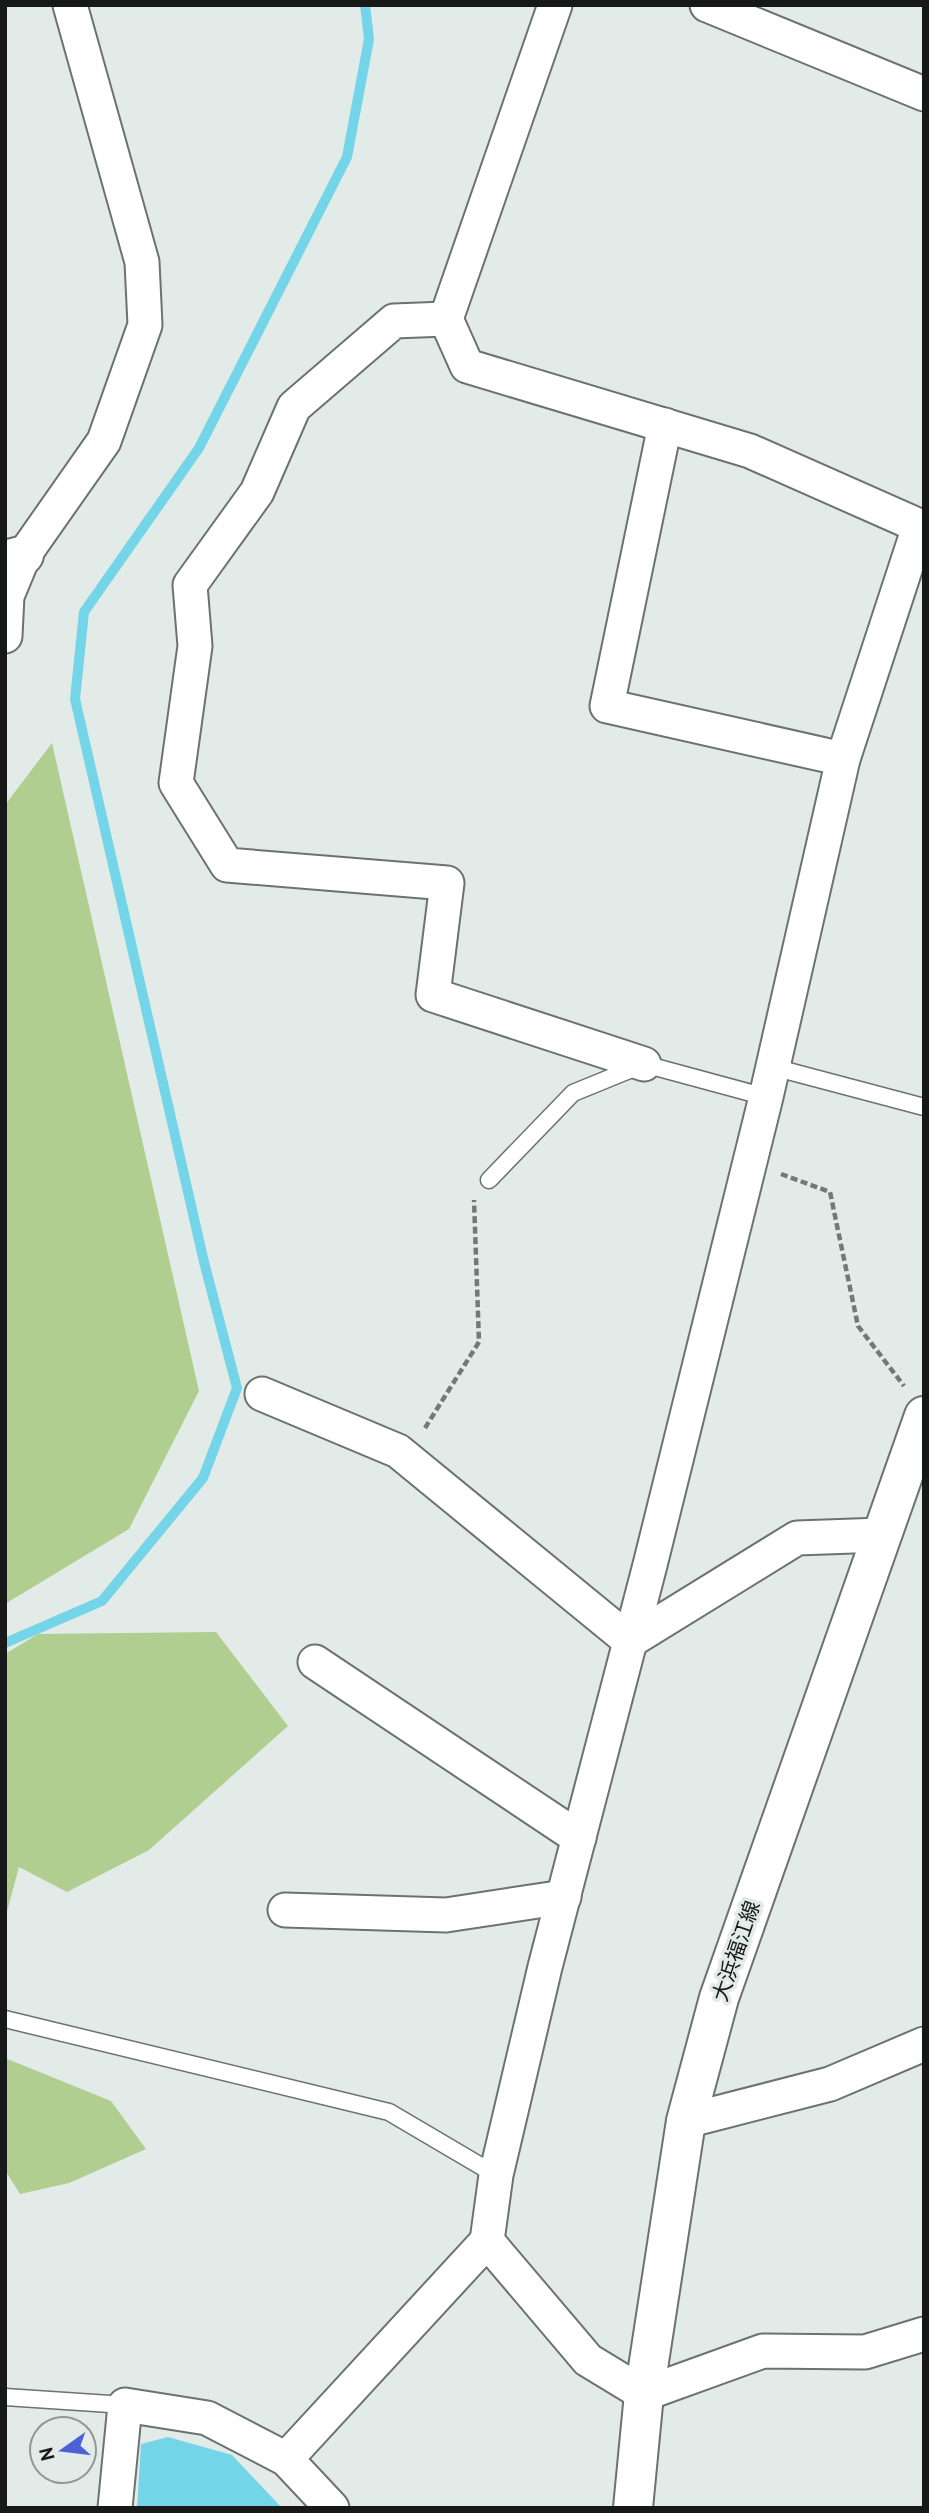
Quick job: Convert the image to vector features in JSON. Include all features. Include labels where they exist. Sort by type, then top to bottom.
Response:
[{"type":"main road","name":"大浜福江線","points":[[633,2508],[644,2394],[686,2121],[719,1998],[882,1535],[916,1403]]},
{"type":"street","points":[[5,636],[7,596],[15,557],[104,441],[145,326],[142,262],[70,5]]},
{"type":"street","points":[[286,2459],[488,2241],[496,2175],[770,1082],[843,759],[922,527],[750,451],[467,366],[446,319],[555,5]]},
{"type":"street","points":[[707,5],[924,94]]},
{"type":"street","points":[[446,319],[394,321],[294,407],[257,492],[190,585],[195,646],[176,783],[227,865],[447,883],[433,995],[645,1064]]},
{"type":"street","points":[[665,425],[607,706],[843,759]]},
{"type":"street","points":[[262,1394],[398,1451],[630,1641]]},
{"type":"street","points":[[630,1641],[797,1538],[882,1535]]},
{"type":"street","points":[[315,1662],[579,1838]]},
{"type":"street","points":[[285,1910],[446,1916],[564,1897]]},
{"type":"street","points":[[686,2121],[830,2084],[924,2044]]},
{"type":"street","points":[[488,2241],[588,2360],[644,2394],[763,2351],[865,2352],[924,2334]]},
{"type":"street","points":[[115,2508],[125,2405],[207,2418],[286,2459],[332,2508]]},
{"type":"lane","points":[[489,1180],[573,1093],[645,1064],[924,1107]]},
{"type":"lane","points":[[5,2019],[389,2112],[496,2175]]},
{"type":"lane","points":[[5,2397],[125,2405]]},
{"type":"path","points":[[750,1162],[830,1192],[858,1326],[916,1403]]},
{"type":"path","points":[[406,1458],[479,1342],[474,1200],[489,1180]]},
{"type":"green space","points":[[52,743],[199,1391],[129,1529],[5,1604],[5,805]]},
{"type":"green space","points":[[216,1632],[288,1726],[149,1850],[67,1892],[19,1867],[5,1919],[5,1654],[38,1634]]},
{"type":"green space","points":[[5,2058],[111,2101],[146,2149],[69,2183],[20,2194],[5,2170]]},
{"type":"water","points":[[168,2437],[232,2455],[282,2508],[137,2508],[141,2444]]},
{"type":"waterway","points":[[5,1643],[102,1601],[203,1478],[237,1388],[204,1262],[75,699],[84,612],[199,448],[347,157],[369,39],[365,5]]}]
